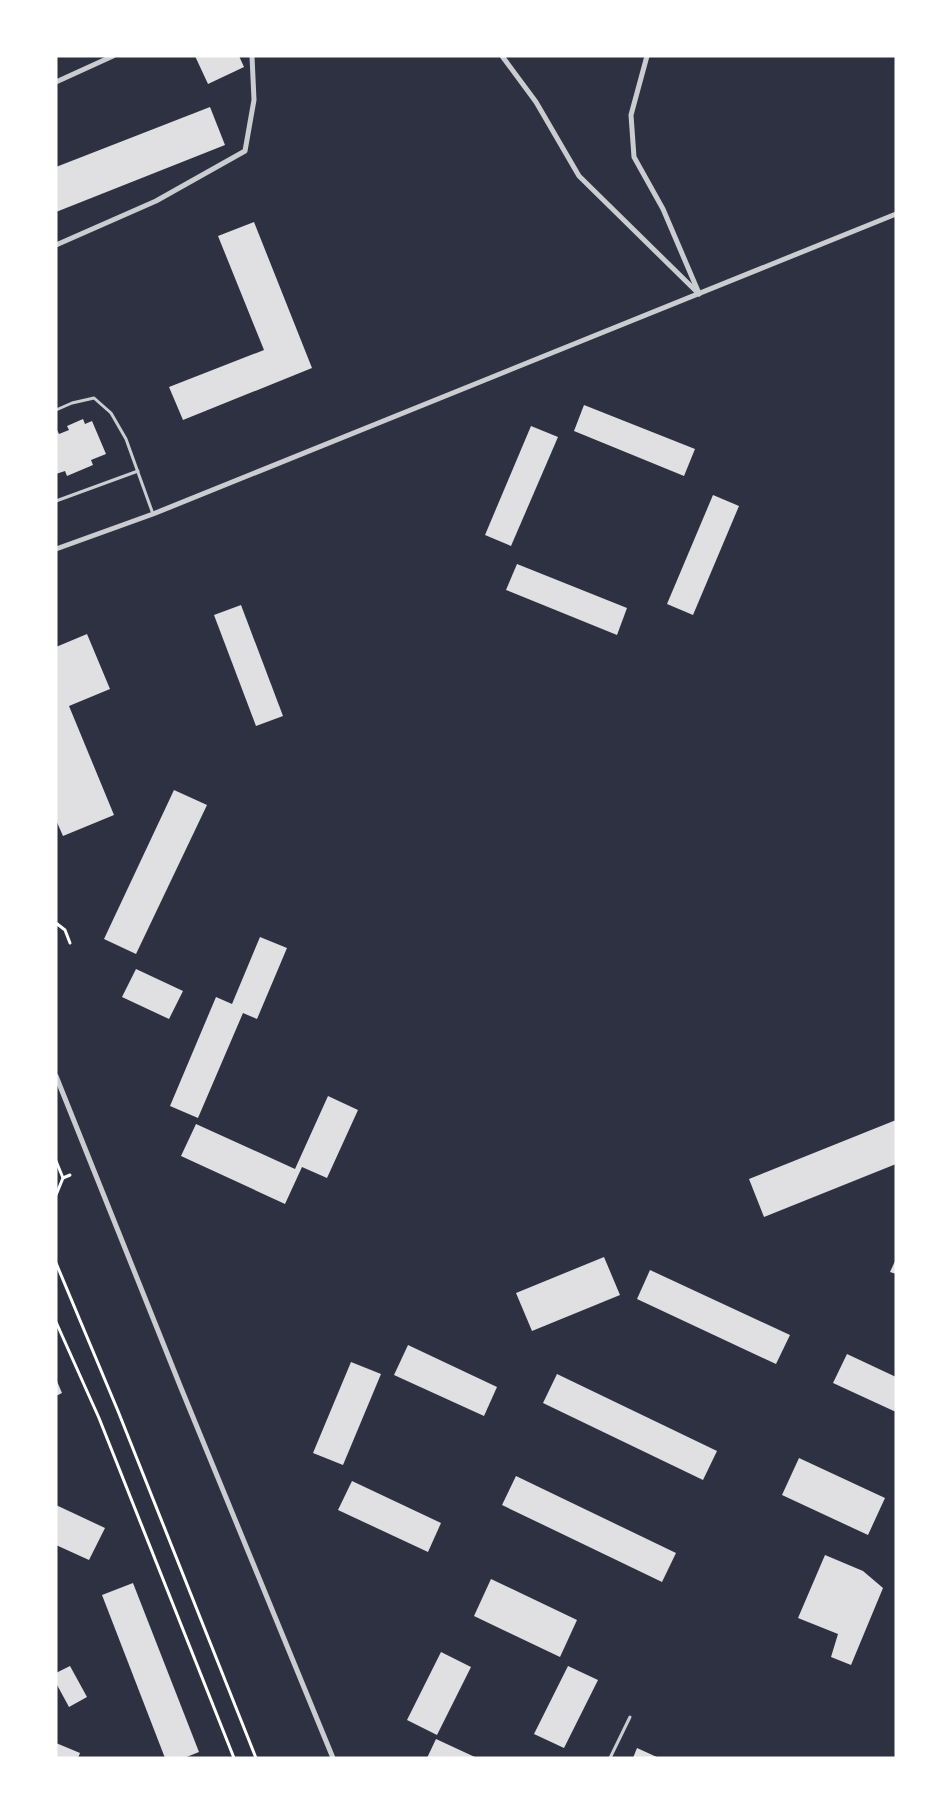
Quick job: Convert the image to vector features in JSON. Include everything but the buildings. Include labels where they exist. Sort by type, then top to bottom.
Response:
[{"type":"street","points":[[56,82],[113,56]]},
{"type":"street","points":[[56,245],[156,201],[245,151],[254,100],[252,56]]},
{"type":"street","points":[[502,56],[536,102],[579,176],[699,294]]},
{"type":"street","points":[[647,56],[630,115],[634,157],[664,209],[699,294]]},
{"type":"street","points":[[56,549],[153,514],[896,214]]},
{"type":"street","points":[[56,1076],[174,1371],[333,1758]]},
{"type":"lane","points":[[56,410],[72,403],[94,398],[111,413],[126,439],[153,514]]},
{"type":"lane","points":[[56,501],[138,471]]},
{"type":"lane","points":[[610,1758],[630,1717]]},
{"type":"path","points":[[56,923],[65,930],[70,943]]},
{"type":"path","points":[[56,1162],[63,1178]]},
{"type":"path","points":[[56,1195],[63,1178],[70,1175]]},
{"type":"path","points":[[56,1263],[118,1411],[256,1758]]},
{"type":"path","points":[[56,1322],[99,1418],[234,1758]]}]
